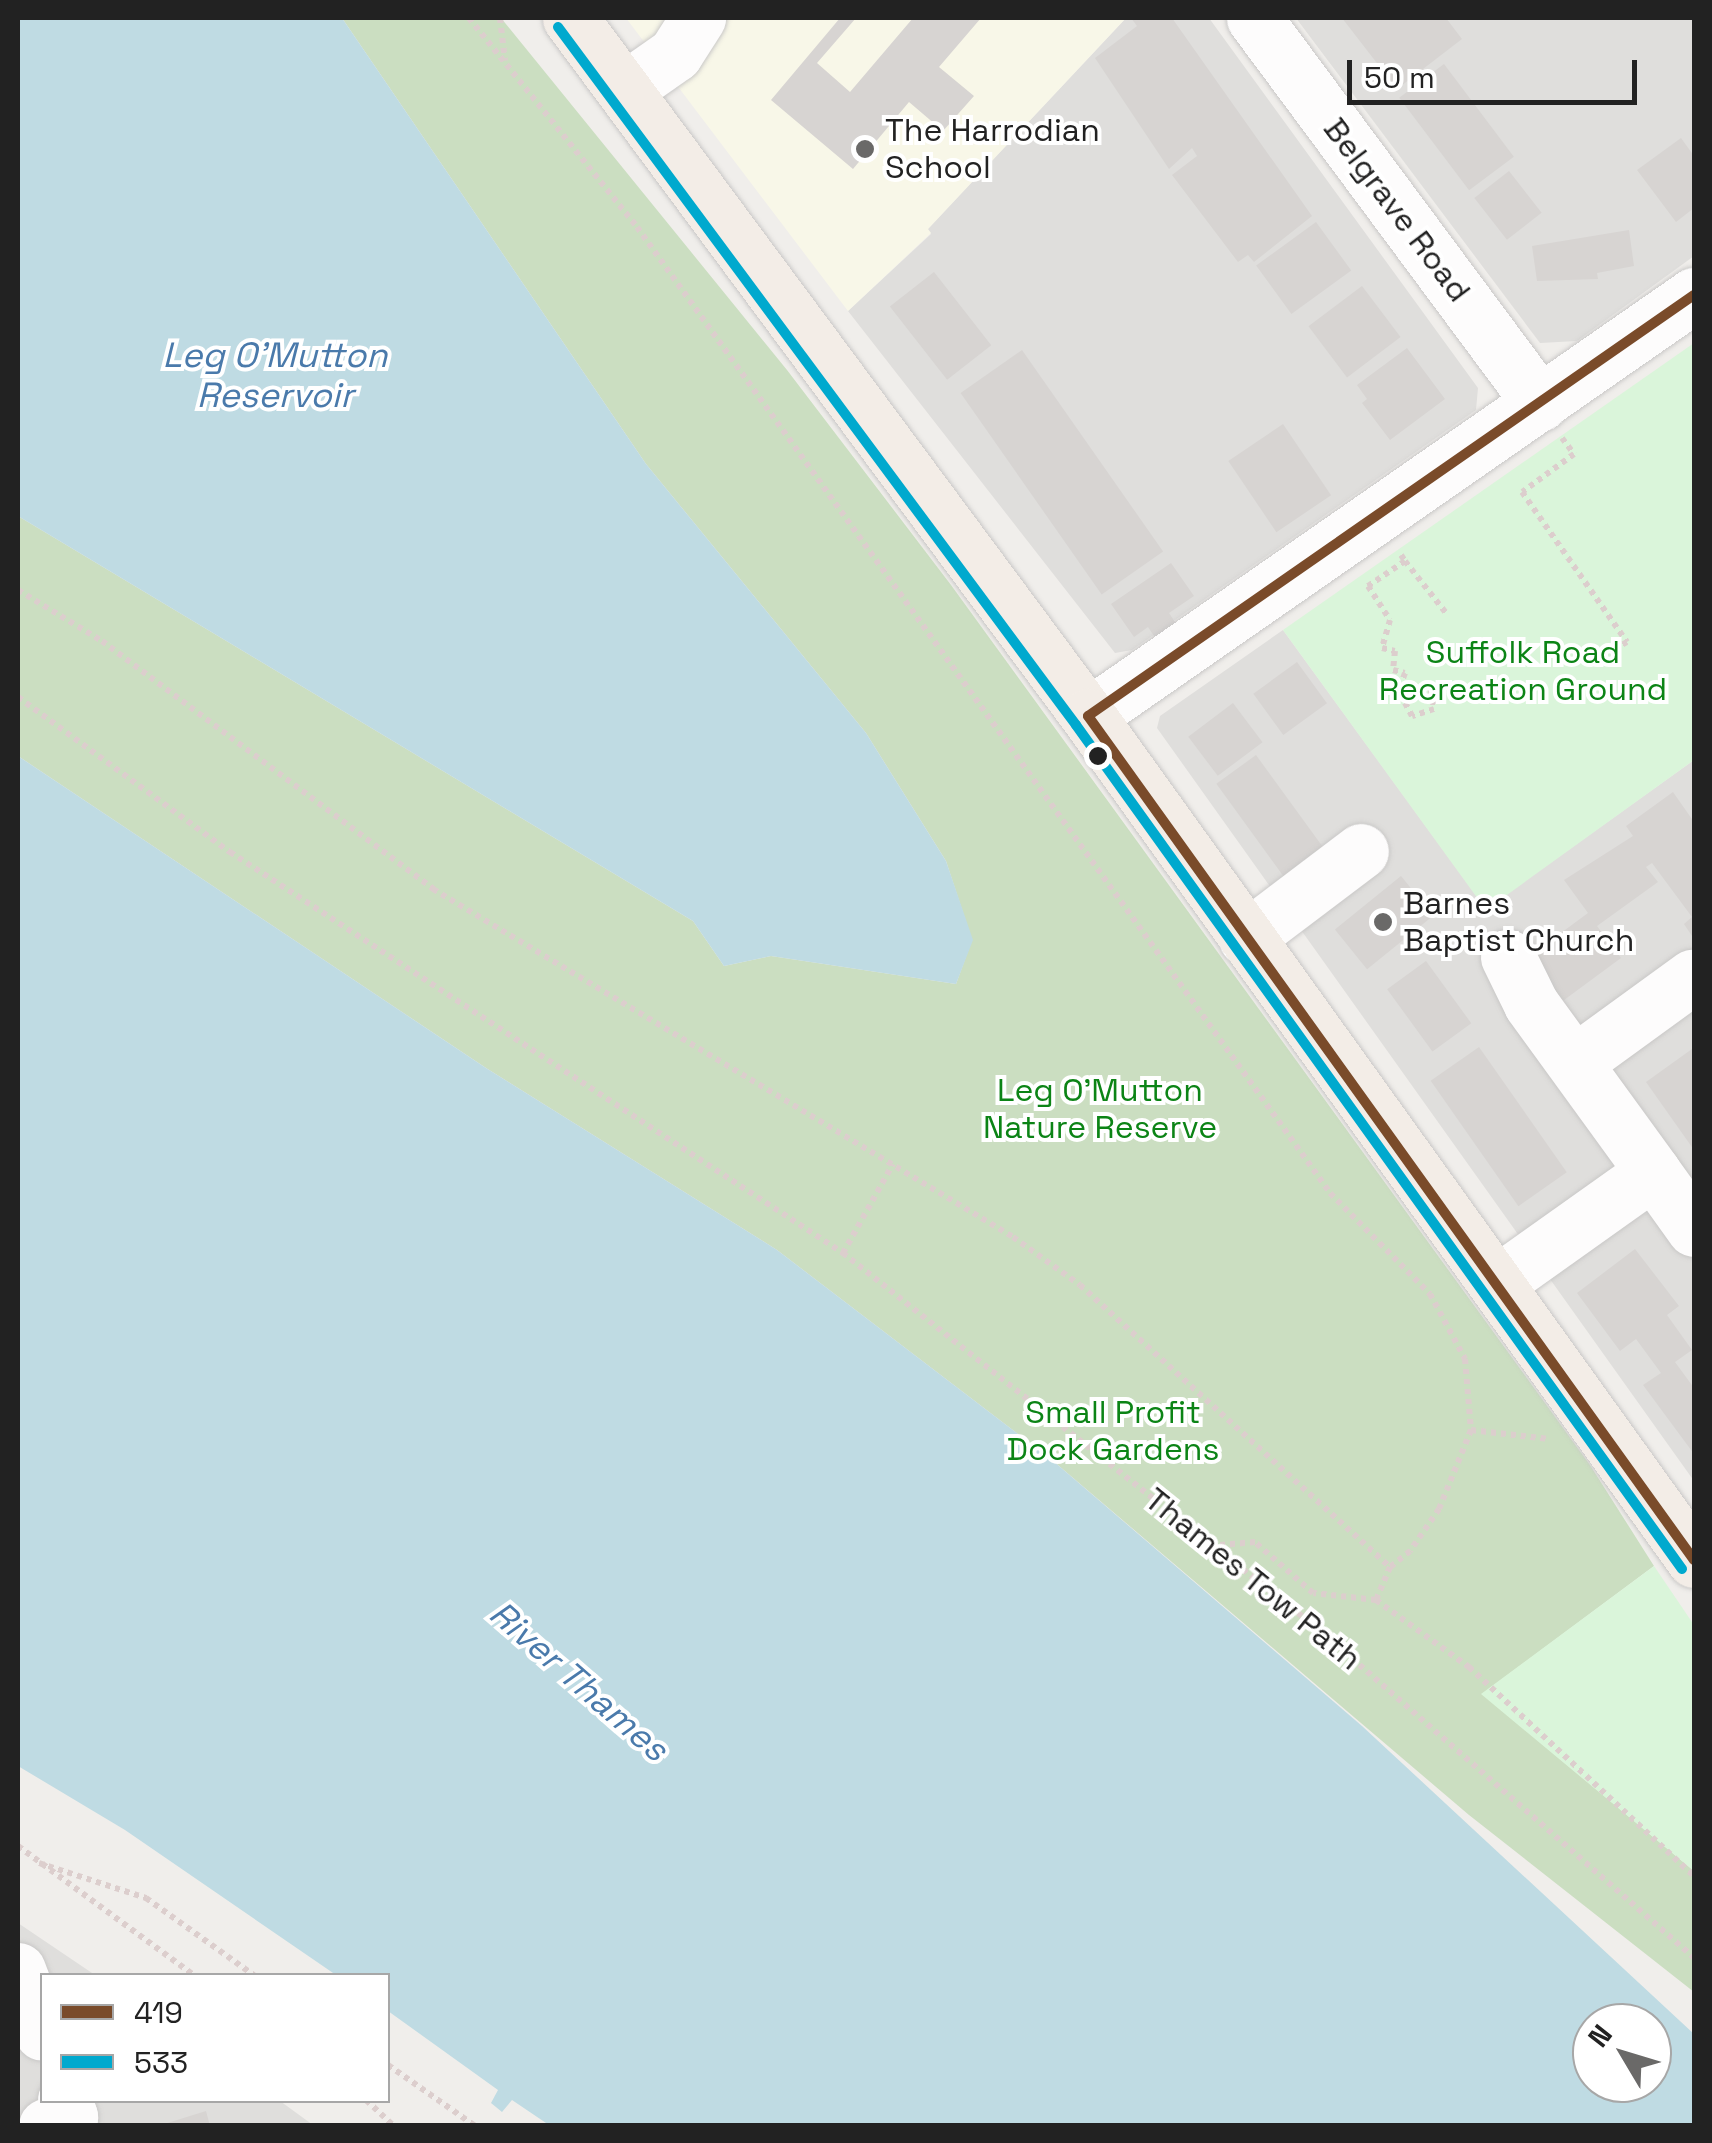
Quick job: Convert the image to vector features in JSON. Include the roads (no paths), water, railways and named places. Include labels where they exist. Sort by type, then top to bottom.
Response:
[{"type":"main road","points":[[570,18],[1088,716],[1694,1560]]},
{"type":"street","points":[[624,88],[674,54],[698,18]]},
{"type":"street","name":"Belgrave Road","points":[[1254,18],[1540,403]]},
{"type":"street","points":[[1088,716],[1389,540],[1540,403],[1694,295]]},
{"type":"street","points":[[1246,938],[1361,851]]},
{"type":"street","points":[[1508,957],[1531,1004],[1694,1228]]},
{"type":"street","points":[[1575,1062],[1692,978]]},
{"type":"street","points":[[1498,1282],[1653,1172]]},
{"type":"street","points":[[18,1970],[40,2028]]},
{"type":"street","points":[[46,2126],[70,2117],[65,2103]]},
{"type":"water","name":"Leg O'Mutton Reservoir","points":[[18,18],[342,18],[646,464],[866,733],[946,861],[973,940],[956,984],[771,956],[724,966],[693,921],[18,516]]},
{"type":"water","name":"River Thames","points":[[18,756],[486,1068],[777,1250],[1052,1460],[1362,1726],[1661,2003],[1572,2003],[1572,2103],[1672,2103],[1672,2014],[1694,2034],[1694,2125],[549,2125],[512,2100],[502,2112],[491,2103],[498,2090],[390,2012],[390,1973],[333,1973],[125,1830],[18,1766]]},
{"type":"place","name":"The Harrodian School","points":[[865,149]]},
{"type":"place","name":"Barnes Baptist Church","points":[[1383,922]]},
{"type":"park label","name":"Suffolk Road Recreation Ground","points":[[1523,672]]},
{"type":"park label","name":"Leg O'Mutton Nature Reserve","points":[[1100,1110]]},
{"type":"park label","name":"Small Profit Dock Gardens","points":[[1113,1432]]}]
